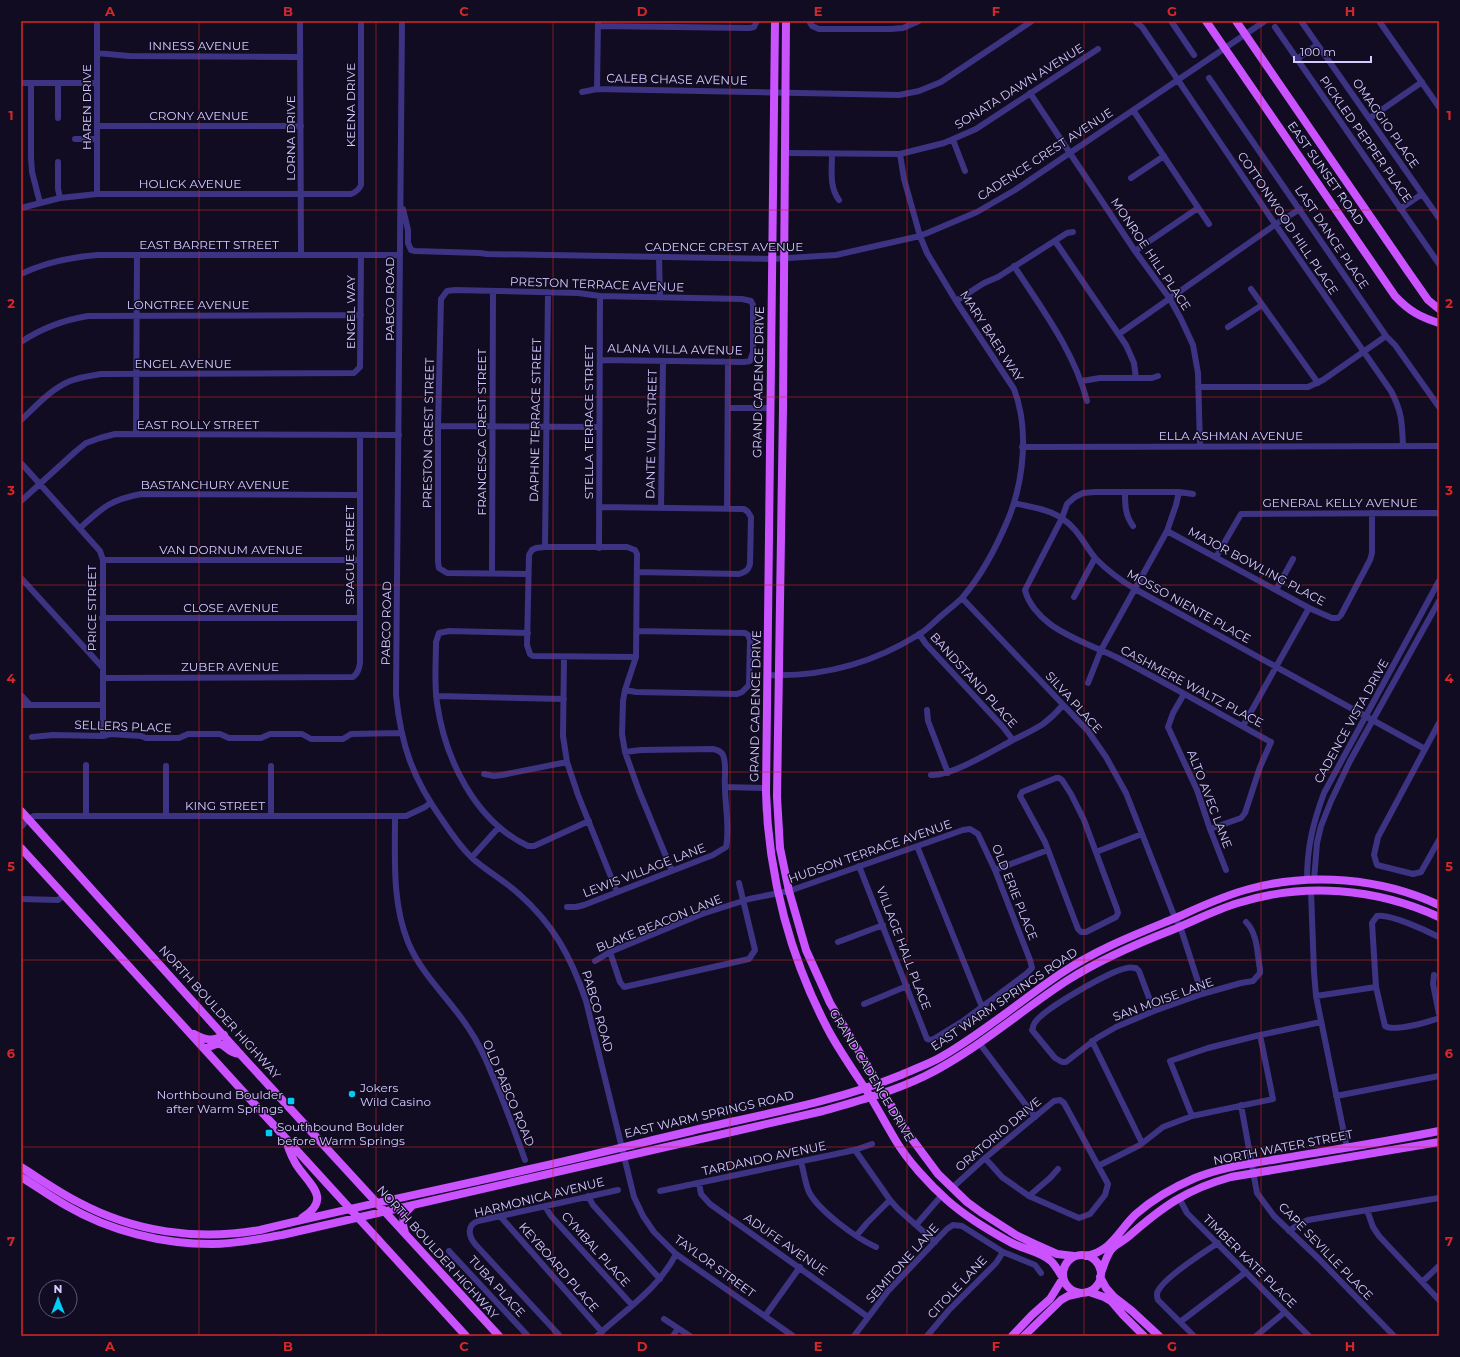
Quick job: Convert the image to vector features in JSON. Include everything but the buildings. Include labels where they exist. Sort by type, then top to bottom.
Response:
[{"type":"main road","name":"GRAND CADENCE DRIVE","points":[[775,21],[766,788],[769,840],[778,894],[793,945],[808,988],[831,1035],[865,1088],[896,1142],[924,1177],[942,1195],[985,1229],[1050,1260],[1063,1278]]},
{"type":"main road","name":"GRAND CADENCE DRIVE","points":[[786,21],[777,797],[780,848],[789,891],[806,950],[827,997],[909,1135],[926,1159],[952,1188],[982,1213],[1016,1235],[1049,1251],[1074,1256]]},
{"type":"main road","name":"EAST SUNSET ROAD","points":[[1206,21],[1395,296],[1406,308],[1419,316],[1439,323]]},
{"type":"main road","name":"EAST SUNSET ROAD","points":[[1236,21],[1428,300],[1439,309]]},
{"type":"main road","name":"NORTH BOULDER HIGHWAY","points":[[21,811],[240,1054],[499,1336]]},
{"type":"main road","points":[[21,848],[466,1336]]},
{"type":"main road","name":"EAST WARM SPRINGS ROAD","points":[[21,1176],[67,1206],[96,1220],[122,1230],[163,1240],[201,1244],[239,1242],[288,1234],[412,1206],[622,1147],[820,1100],[878,1084],[940,1057],[976,1035],[1044,985],[1082,960],[1123,939],[1218,899],[1250,888],[1282,882],[1311,880],[1360,882],[1392,888],[1439,905]]},
{"type":"main road","points":[[1276,894],[1291,887],[1306,884],[1311,880]]},
{"type":"main road","points":[[1311,891],[1314,886],[1319,885],[1360,882]]},
{"type":"main road","name":"EAST WARM SPRINGS ROAD","points":[[21,1167],[64,1194],[95,1210],[129,1223],[164,1231],[193,1235],[223,1235],[260,1230],[378,1203],[624,1156],[823,1111],[884,1094],[926,1075],[980,1044],[1049,993],[1087,968],[1128,948],[1239,903],[1276,894],[1311,891],[1343,892],[1374,896],[1415,907],[1439,917]]},
{"type":"main road","points":[[188,1030],[205,1039],[212,1040],[218,1039],[224,1035]]},
{"type":"main road","points":[[205,1049],[219,1043],[234,1053],[240,1054]]},
{"type":"main road","points":[[705,1138],[710,1133],[750,1123],[755,1120],[754,1116]]},
{"type":"main road","name":"NORTH WATER STREET","points":[[1074,1256],[1086,1256],[1100,1252],[1136,1215],[1158,1197],[1196,1177],[1229,1168],[1439,1131]]},
{"type":"main road","points":[[285,1137],[290,1155],[314,1186],[317,1194],[317,1201],[313,1209],[298,1221]]},
{"type":"main road","name":"NORTH WATER STREET","points":[[1086,1292],[1098,1284],[1105,1261],[1115,1246],[1127,1238],[1150,1217],[1179,1198],[1217,1181],[1231,1177],[1439,1143]]},
{"type":"main road","points":[[1310,1164],[1318,1159],[1338,1155],[1347,1148]]},
{"type":"main road","points":[[1179,1198],[1182,1192],[1190,1186],[1225,1172],[1229,1168]]},
{"type":"main road","points":[[406,1234],[403,1225],[404,1214],[412,1206]]},
{"type":"main road","points":[[163,1240],[164,1231]]},
{"type":"main road","points":[[1074,1256],[1065,1265],[1063,1272],[1063,1278],[1070,1289],[1076,1292],[1086,1292],[1104,1297],[1111,1301],[1144,1336]]},
{"type":"main road","points":[[1086,1256],[1092,1258],[1096,1262],[1106,1288],[1114,1297],[1132,1311],[1159,1336]]},
{"type":"main road","points":[[1012,1336],[1032,1315],[1050,1300],[1063,1278]]},
{"type":"main road","points":[[1024,1336],[1060,1300],[1068,1296],[1086,1292]]},
{"type":"street","name":"HAREN DRIVE","points":[[97,21],[97,194]]},
{"type":"street","name":"LORNA DRIVE","points":[[300,21],[301,255]]},
{"type":"street","name":"KEENA DRIVE","points":[[359,189],[361,185],[361,21]]},
{"type":"street","name":"PABCO ROAD","points":[[402,21],[396,695],[401,733],[416,779],[430,803],[447,827],[472,857],[519,893],[559,939],[576,972],[586,1000],[624,1156]]},
{"type":"street","points":[[810,24],[819,29],[891,29],[903,28],[919,21]]},
{"type":"street","name":"CALEB CHASE AVENUE","points":[[582,92],[597,89],[774,91],[899,95],[919,91],[941,82],[1032,21]]},
{"type":"street","name":"COTTONWOOD HILL PLACE","points":[[1135,21],[1142,27],[1391,391],[1398,405],[1402,420],[1403,446]]},
{"type":"street","points":[[1171,21],[1194,55]]},
{"type":"street","name":"CADENCE CREST AVENUE","points":[[401,200],[408,230],[408,243],[412,250],[420,252],[659,258],[772,259],[836,255],[920,236],[977,212],[1015,190],[1070,154],[1265,21]]},
{"type":"street","name":"OMAGGIO PLACE","points":[[1301,21],[1439,218]]},
{"type":"street","points":[[1379,21],[1439,107]]},
{"type":"street","points":[[597,89],[598,23],[749,28],[754,27],[756,23]]},
{"type":"street","name":"PICKLED PEPPER PLACE","points":[[1275,27],[1439,264]]},
{"type":"street","points":[[1297,59],[1318,45]]},
{"type":"street","name":"SONATA DAWN AVENUE","points":[[785,153],[900,154],[952,140],[976,129],[1098,49]]},
{"type":"street","name":"INNESS AVENUE","points":[[97,53],[129,56],[300,57]]},
{"type":"street","name":"LAST DANCE PLACE","points":[[1209,78],[1386,336],[1395,345],[1439,407]]},
{"type":"street","points":[[1370,118],[1422,82]]},
{"type":"street","points":[[21,83],[97,83]]},
{"type":"street","points":[[31,83],[32,172],[40,203]]},
{"type":"street","points":[[58,83],[58,118]]},
{"type":"street","name":"MONROE HILL PLACE","points":[[1030,93],[1135,250],[1170,299],[1193,345],[1198,388],[1200,446]]},
{"type":"street","points":[[1133,110],[1209,224]]},
{"type":"street","name":"CRONY AVENUE","points":[[97,126],[301,126]]},
{"type":"street","points":[[75,139],[97,139]]},
{"type":"street","points":[[952,140],[965,172]]},
{"type":"street","points":[[832,154],[832,186],[839,200]]},
{"type":"street","name":"MARY BAER WAY","points":[[768,675],[806,674],[840,669],[881,655],[919,634],[962,598],[982,570],[998,542],[1014,503],[1021,471],[1022,447],[1019,402],[1014,389],[956,301],[927,253],[920,236],[904,179],[900,154]]},
{"type":"street","points":[[1131,178],[1164,156]]},
{"type":"street","points":[[58,162],[58,189],[60,198]]},
{"type":"street","name":"HOLICK AVENUE","points":[[21,208],[60,198],[97,194],[351,194],[359,189]]},
{"type":"street","points":[[1400,209],[1422,194]]},
{"type":"street","points":[[1135,250],[1198,208]]},
{"type":"street","points":[[1119,334],[1276,224],[1300,209]]},
{"type":"street","points":[[956,301],[984,282],[998,277],[1067,234],[1073,232]]},
{"type":"street","points":[[1055,242],[1126,345],[1134,363],[1136,378]]},
{"type":"street","points":[[136,434],[137,255]]},
{"type":"street","name":"EAST BARRETT STREET","points":[[21,274],[33,268],[56,261],[78,257],[137,255],[400,255]]},
{"type":"street","name":"ENGEL WAY","points":[[359,369],[361,255]]},
{"type":"street","points":[[659,258],[660,297]]},
{"type":"street","points":[[1014,266],[1072,357],[1082,382],[1087,401]]},
{"type":"street","points":[[1252,289],[1318,383]]},
{"type":"street","name":"PRESTON TERRACE AVENUE","points":[[443,294],[447,291],[455,290],[578,293],[600,296],[742,299],[751,301],[753,305],[753,352],[750,361]]},
{"type":"street","name":"FRANCESCA CREST STREET","points":[[492,573],[493,291]]},
{"type":"street","name":"DAPHNE TERRACE STREET","points":[[545,547],[548,292]]},
{"type":"street","name":"PRESTON CREST STREET","points":[[443,294],[441,299],[438,426],[439,568],[447,573],[492,573]]},
{"type":"street","name":"STELLA TERRACE STREET","points":[[599,548],[600,296]]},
{"type":"street","points":[[1228,327],[1262,304]]},
{"type":"street","name":"LONGTREE AVENUE","points":[[21,342],[51,326],[71,319],[88,316],[361,315]]},
{"type":"street","points":[[1198,388],[1308,387],[1318,383],[1386,336]]},
{"type":"street","name":"ALANA VILLA AVENUE","points":[[600,360],[750,361]]},
{"type":"street","name":"DANTE VILLA STREET","points":[[661,508],[663,361]]},
{"type":"street","points":[[726,508],[728,362]]},
{"type":"street","name":"ENGEL AVENUE","points":[[21,420],[51,393],[69,382],[81,377],[101,374],[347,374],[354,373],[359,369]]},
{"type":"street","points":[[1082,382],[1100,378],[1152,378],[1158,376]]},
{"type":"street","points":[[728,408],[770,408]]},
{"type":"street","points":[[438,426],[599,428]]},
{"type":"street","name":"EAST ROLLY STREET","points":[[21,501],[86,443],[115,434],[398,435]]},
{"type":"street","name":"SPAGUE STREET","points":[[356,674],[360,663],[360,435]]},
{"type":"street","name":"ELLA ASHMAN AVENUE","points":[[1022,447],[1439,446]]},
{"type":"street","name":"PRICE STREET","points":[[21,463],[100,551],[103,560],[103,736]]},
{"type":"street","points":[[1125,492],[1126,510],[1129,521],[1133,526]]},
{"type":"street","points":[[1088,683],[1101,650],[1167,531],[1179,492]]},
{"type":"street","name":"CASHMERE WALTZ PLACE","points":[[1193,494],[1179,492],[1084,493],[1075,497],[1067,504],[1062,518],[1025,590],[1027,597],[1039,614],[1049,624],[1184,694],[1271,742],[1260,767],[1245,813],[1241,818],[1210,829]]},
{"type":"street","name":"BASTANCHURY AVENUE","points":[[80,528],[110,503],[141,494],[360,495]]},
{"type":"street","name":"MOSSO NIENTE PLACE","points":[[1014,503],[1048,511],[1062,518],[1072,526],[1095,558],[1111,574],[1134,589],[1425,749]]},
{"type":"street","points":[[599,508],[744,509],[751,517],[750,564],[745,572],[739,574],[637,572]]},
{"type":"street","name":"MAJOR BOWLING PLACE","points":[[1167,531],[1309,608],[1332,618],[1338,618],[1370,560],[1372,553],[1372,513]]},
{"type":"street","name":"GENERAL KELLY AVENUE","points":[[1216,558],[1241,514],[1439,514]]},
{"type":"street","points":[[636,657],[564,657],[533,656],[530,654],[527,645],[528,574],[529,555],[532,550],[545,547],[627,548],[635,550],[637,554],[636,657],[625,690],[622,734],[625,752],[639,791],[672,871]]},
{"type":"street","points":[[1074,597],[1095,558]]},
{"type":"street","points":[[1276,590],[1293,559]]},
{"type":"street","name":"VAN DORNUM AVENUE","points":[[103,560],[360,560]]},
{"type":"street","points":[[492,573],[528,574]]},
{"type":"street","points":[[21,578],[103,668]]},
{"type":"street","name":"CADENCE VISTA DRIVE","points":[[1311,880],[1310,840],[1316,813],[1333,775],[1439,581]]},
{"type":"street","name":"SILVA PLACE","points":[[962,598],[1088,731],[1113,769],[1126,794],[1175,918],[1180,926],[1202,994]]},
{"type":"street","name":"CADENCE VISTA DRIVE","points":[[1311,880],[1321,826],[1327,809],[1350,761],[1439,601]]},
{"type":"street","points":[[1243,726],[1309,608]]},
{"type":"street","name":"CLOSE AVENUE","points":[[102,618],[360,618]]},
{"type":"street","points":[[528,633],[448,631],[440,633],[436,642],[436,696],[442,727],[452,760],[466,787],[481,807],[500,827],[523,844],[534,846],[589,821]]},
{"type":"street","points":[[625,690],[636,692],[737,694],[746,689],[749,685],[750,640],[748,635],[745,633],[637,631]]},
{"type":"street","name":"BANDSTAND PLACE","points":[[919,634],[931,649],[1003,726],[1013,740]]},
{"type":"street","points":[[564,657],[563,736],[567,762],[617,892]]},
{"type":"street","name":"ZUBER AVENUE","points":[[103,678],[345,677],[356,674]]},
{"type":"street","name":"ALTO AVEC LANE","points":[[1184,694],[1170,718],[1168,727],[1197,790],[1226,870]]},
{"type":"street","points":[[21,695],[30,705]]},
{"type":"street","points":[[436,696],[564,699]]},
{"type":"street","points":[[21,705],[103,705]]},
{"type":"street","points":[[931,775],[948,773],[1042,725],[1054,716],[1064,705]]},
{"type":"street","points":[[927,710],[928,721],[948,773]]},
{"type":"street","points":[[1439,723],[1380,832],[1374,855],[1377,865],[1412,874],[1421,872],[1439,840]]},
{"type":"street","name":"SELLERS PLACE","points":[[32,737],[53,735],[103,736],[110,734],[141,736],[146,738],[179,738],[188,734],[220,734],[229,738],[261,738],[270,734],[302,734],[312,738],[343,739],[351,734],[401,733]]},
{"type":"street","points":[[625,752],[641,750],[714,749],[720,751],[725,760],[725,787],[766,788]]},
{"type":"street","points":[[484,774],[494,776],[502,775],[567,762]]},
{"type":"street","points":[[86,765],[86,816]]},
{"type":"street","points":[[166,766],[166,816]]},
{"type":"street","points":[[271,766],[271,816]]},
{"type":"street","points":[[1059,778],[1078,807],[1096,852],[1118,913],[1116,917],[1086,932],[1081,932],[1078,929],[1048,850],[1020,796],[1022,792],[1059,778]]},
{"type":"street","name":"LEWIS VILLAGE LANE","points":[[567,907],[584,906],[713,855],[726,847],[728,830],[725,787]]},
{"type":"street","name":"KING STREET","points":[[28,819],[34,816],[406,816],[413,814],[430,803]]},
{"type":"street","name":"OLD PABCO ROAD","points":[[395,816],[395,868],[398,901],[409,943],[418,962],[435,987],[464,1023],[485,1058],[525,1160]]},
{"type":"street","points":[[21,828],[28,819]]},
{"type":"street","points":[[472,857],[500,827]]},
{"type":"street","name":"HUDSON TERRACE AVENUE","points":[[778,894],[963,830],[970,829]]},
{"type":"street","name":"OLD ERIE PLACE","points":[[970,829],[978,834],[996,870],[1032,968],[982,1007]]},
{"type":"street","points":[[1096,852],[1142,834]]},
{"type":"street","points":[[917,846],[982,1007]]},
{"type":"street","points":[[996,870],[1048,850]]},
{"type":"street","name":"VILLAGE HALL PLACE","points":[[859,866],[927,1039],[932,1040],[982,1007]]},
{"type":"street","points":[[610,952],[620,982],[624,987],[749,959],[755,950],[744,901],[738,883]]},
{"type":"street","points":[[1311,891],[1316,996],[1347,1148]]},
{"type":"street","name":"BLAKE BEACON LANE","points":[[595,961],[610,952],[702,914],[744,901],[778,894]]},
{"type":"street","points":[[21,900],[58,900],[64,895]]},
{"type":"street","points":[[1439,937],[1385,916],[1376,917],[1372,925],[1376,987],[1386,1027],[1395,1028],[1439,1018]]},
{"type":"street","name":"SAN MOISE LANE","points":[[1154,1011],[1139,971],[1136,968],[1126,968],[1087,986],[1066,998],[1039,1018],[1033,1025],[1032,1030],[1055,1058],[1062,1062],[1066,1062],[1092,1042],[1116,1027],[1154,1011],[1202,994],[1253,980],[1260,973],[1260,969],[1254,934],[1251,927],[1246,922]]},
{"type":"street","points":[[838,942],[883,924]]},
{"type":"street","points":[[1434,975],[1433,984],[1439,1014]]},
{"type":"street","points":[[864,1004],[907,986]]},
{"type":"street","points":[[1316,996],[1376,987]]},
{"type":"street","points":[[1192,1116],[1170,1061],[1208,1048],[1321,1022]]},
{"type":"street","points":[[985,1158],[1002,1177],[1030,1196],[1079,1218],[1090,1214],[1105,1195],[1108,1184],[1098,1166],[1142,1143],[1163,1127],[1192,1116],[1273,1099],[1260,1035]]},
{"type":"street","points":[[1092,1042],[1142,1143]]},
{"type":"street","points":[[980,1044],[1035,1117]]},
{"type":"street","points":[[1336,1096],[1439,1076]]},
{"type":"street","name":"ORATORIO DRIVE","points":[[952,1188],[985,1158],[1054,1101],[1060,1100],[1064,1103],[1098,1166]]},
{"type":"street","name":"CAPE SEVILLE PLACE","points":[[1241,1105],[1257,1193],[1274,1216],[1319,1259],[1394,1336]]},
{"type":"street","name":"TARDANDO AVENUE","points":[[660,1191],[801,1162],[855,1150],[872,1144]]},
{"type":"street","points":[[855,1150],[890,1200],[935,1242]]},
{"type":"street","name":"TAYLOR STREET","points":[[624,1156],[634,1197],[643,1216],[654,1232],[676,1254],[765,1316],[784,1334],[794,1336]]},
{"type":"street","points":[[801,1162],[807,1187],[813,1198],[823,1210],[876,1247]]},
{"type":"street","points":[[1030,1196],[1058,1169]]},
{"type":"street","name":"ADUFE AVENUE","points":[[699,1184],[701,1194],[710,1204],[868,1317]]},
{"type":"street","name":"HARMONICA AVENUE","points":[[560,1336],[475,1244],[470,1236],[469,1229],[475,1222],[618,1190]]},
{"type":"street","points":[[916,1225],[942,1195]]},
{"type":"street","points":[[588,1196],[593,1205],[660,1279]]},
{"type":"street","name":"TIMBER KATE PLACE","points":[[1179,1198],[1187,1213],[1309,1336]]},
{"type":"street","points":[[1290,1231],[1299,1224],[1308,1220],[1439,1198]]},
{"type":"street","points":[[857,1235],[890,1200]]},
{"type":"street","name":"CYMBAL PLACE","points":[[545,1206],[551,1216],[632,1305]]},
{"type":"street","points":[[1367,1210],[1373,1227],[1379,1236],[1439,1300]]},
{"type":"street","name":"KEYBOARD PLACE","points":[[500,1216],[599,1334]]},
{"type":"street","name":"SEMITONE LANE","points":[[854,1336],[888,1291],[947,1228],[953,1225],[962,1226],[1003,1252]]},
{"type":"street","points":[[1194,1336],[1158,1300],[1158,1289],[1218,1243]]},
{"type":"street","name":"TUBA PLACE","points":[[449,1251],[528,1336]]},
{"type":"street","points":[[1003,1252],[1035,1266],[1041,1273]]},
{"type":"street","name":"CITOLE LANE","points":[[927,1336],[964,1294],[996,1263],[1003,1252]]},
{"type":"street","points":[[599,1334],[660,1279],[676,1254]]},
{"type":"street","points":[[1422,1282],[1439,1266]]},
{"type":"street","points":[[765,1316],[800,1267]]},
{"type":"street","points":[[1180,1322],[1246,1272]]},
{"type":"street","points":[[1256,1336],[1285,1312]]},
{"type":"street","points":[[664,1319],[690,1336]]},
{"type":"street","points":[[673,1336],[678,1328]]},
{"type":"place","name":"Jokers Wild Casino","points":[[352,1094]]},
{"type":"place","name":"Northbound Boulder after Warm Springs","points":[[291,1101]]},
{"type":"place","name":"Southbound Boulder before Warm Springs","points":[[269,1133]]}]
